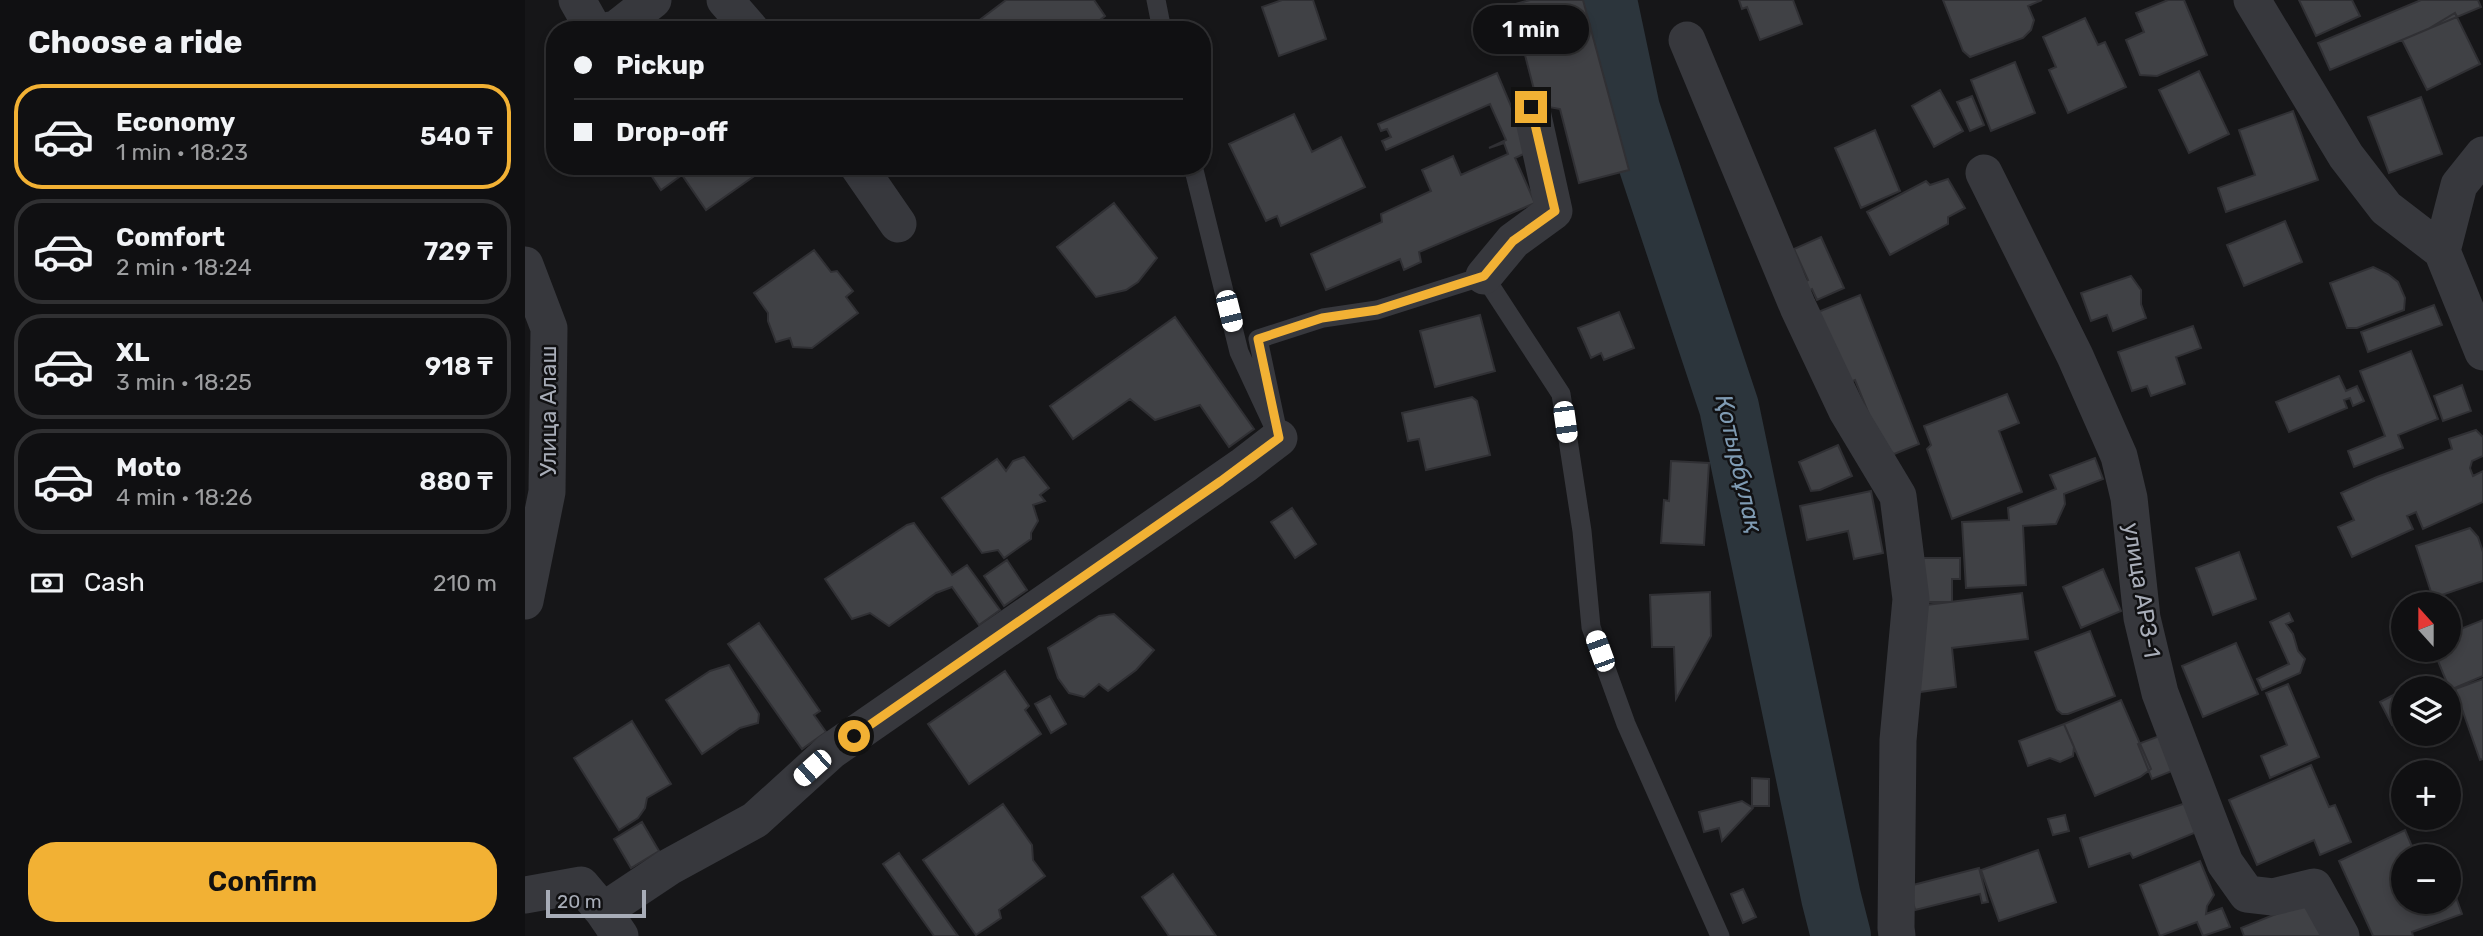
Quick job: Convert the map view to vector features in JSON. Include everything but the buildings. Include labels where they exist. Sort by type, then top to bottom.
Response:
[{"type":"street","points":[[577,0],[589,21]]},
{"type":"street","points":[[626,21],[653,0]]},
{"type":"street","points":[[725,0],[743,21]]},
{"type":"street","points":[[2252,0],[2346,156],[2386,208],[2442,251],[2483,352]]},
{"type":"street","points":[[1687,40],[1798,307],[1847,411],[1898,496],[1911,599],[1898,740],[1897,936]]},
{"type":"street","points":[[1484,276],[1513,241],[1555,211],[1531,107]]},
{"type":"street","points":[[2442,251],[2459,185],[2483,155]]},
{"type":"street","name":"улица АРЗ-1","points":[[1984,173],[2075,356],[2119,456],[2129,498],[2142,618],[2160,693],[2225,863],[2247,894],[2273,897],[2314,887],[2341,936]]},
{"type":"street","points":[[864,175],[898,224]]},
{"type":"street","name":"Улица Алаш","points":[[525,265],[549,328],[547,492],[525,601]]},
{"type":"street","points":[[525,895],[581,886],[612,924],[669,867],[755,820],[831,751],[1279,438]]},
{"type":"lane","points":[[1156,0],[1160,21]]},
{"type":"lane","points":[[1195,175],[1239,352],[1279,438]]},
{"type":"lane","points":[[1279,438],[1258,339],[1322,318],[1377,310],[1484,276],[1561,394],[1582,531],[1591,627],[1626,724],[1720,936]]},
{"type":"waterway","name":"Қотырбұлақ","points":[[1607,0],[1630,109],[1729,407],[1841,936]]},
{"type":"route","points":[[854,736],[1039,609],[1279,438],[1258,339],[1322,318],[1377,310],[1484,276],[1513,241],[1555,211],[1531,107]]}]
